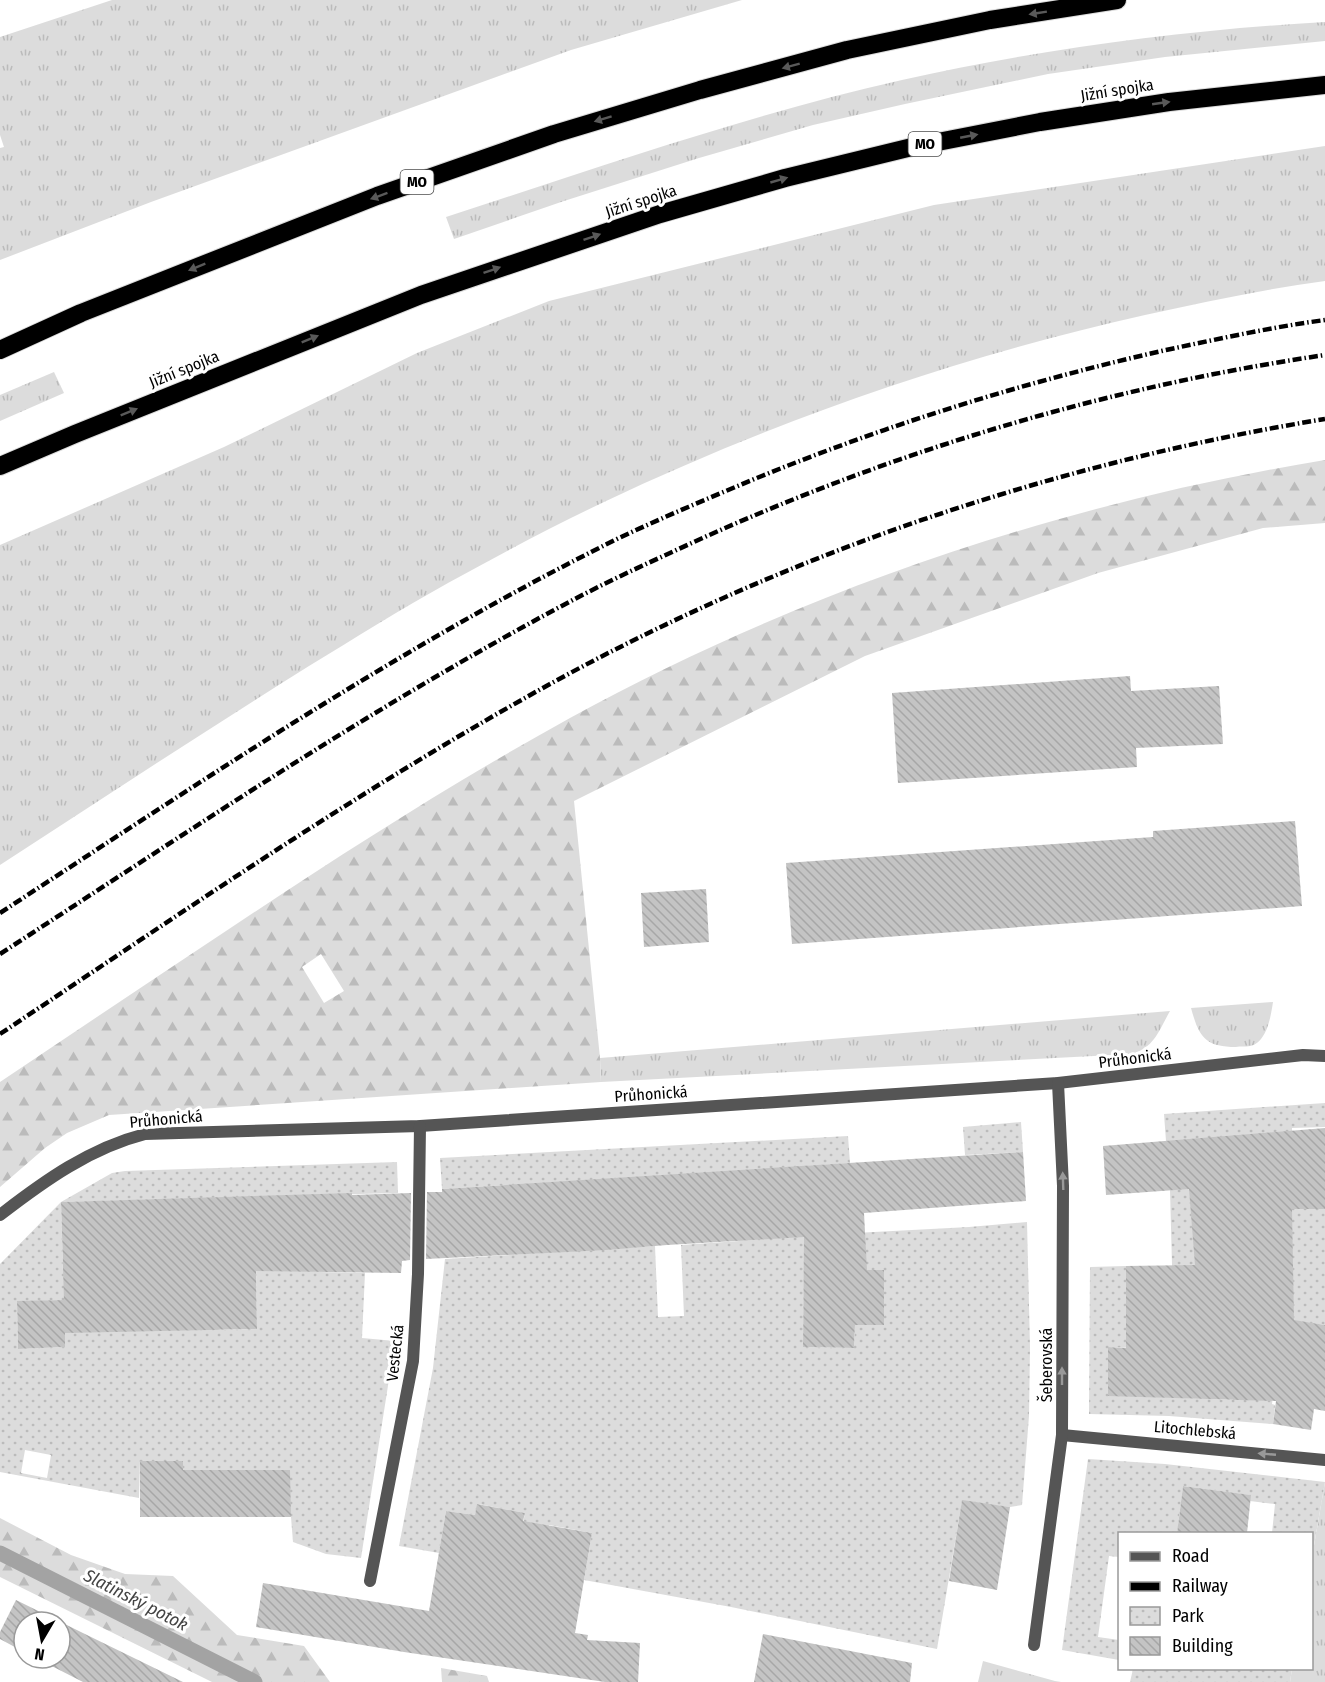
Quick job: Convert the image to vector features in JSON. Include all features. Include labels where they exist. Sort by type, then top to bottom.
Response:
[{"type":"highway","name":"MO","points":[[0,350],[81,313],[366,201],[554,134],[699,90],[847,50],[990,20],[1117,0]]},
{"type":"highway","name":"Jižní spojka","points":[[0,466],[421,295],[660,214],[785,178],[912,147],[1040,122],[1169,102],[1325,85]]},
{"type":"highway","points":[[0,481],[75,434]]},
{"type":"street","name":"Průhonická","points":[[0,1215],[75,1162],[120,1140],[144,1134],[420,1126],[1058,1083],[1303,1055],[1325,1056]]},
{"type":"street","name":"Šeberovská","points":[[1034,1645],[1062,1435],[1063,1186],[1058,1083]]},
{"type":"street","name":"Vestecká","points":[[370,1581],[413,1361],[418,1274],[420,1126]]},
{"type":"street","name":"Litochlebská","points":[[1062,1435],[1325,1460]]},
{"type":"green space","points":[[112,0],[742,0],[571,50],[151,202],[0,260],[0,148],[4,147],[0,135],[0,37]]},
{"type":"green space","points":[[1325,22],[1325,41],[1165,57],[1048,74],[813,125],[699,158],[454,239],[446,217],[729,126],[902,80],[1007,59],[1112,42],[1219,30]]},
{"type":"green space","points":[[1325,146],[1325,281],[1167,310],[1006,350],[937,371],[802,418],[669,472],[545,531],[413,603],[270,690],[0,865],[0,545],[224,447],[417,353],[549,301],[934,205]]},
{"type":"green space","points":[[54,372],[64,393],[0,421],[0,395]]},
{"type":"green space","points":[[1325,460],[1325,523],[1263,528],[1098,573],[865,656],[574,801],[601,1082],[109,1115],[67,1133],[45,1148],[0,1187],[0,1082],[313,874],[397,820],[526,743],[659,672],[749,630],[842,591],[937,557],[1032,527],[1129,500],[1227,478]],"holes":[[[321,954],[344,991],[324,1003],[302,967]]]},
{"type":"green space","points":[[1273,1002],[1264,1034],[1256,1044],[1250,1046],[1225,1047],[1210,1042],[1197,1026],[1191,1008]]},
{"type":"green space","points":[[1170,1011],[1151,1042],[1132,1054],[601,1082],[600,1058]]},
{"type":"green space","points":[[1325,1103],[1325,1127],[1292,1128],[1293,1209],[1325,1209],[1325,1325],[1283,1319],[1272,1404],[1275,1405],[1273,1424],[1169,1416],[1089,1414],[1090,1267],[1126,1266],[1127,1290],[1173,1302],[1170,1190],[1189,1188],[1238,1234],[1166,1141],[1164,1114]],"holes":[[[1108,1347],[1237,1352],[1233,1400],[1108,1395]]]},
{"type":"green space","points":[[1021,1122],[1023,1152],[965,1155],[963,1127]]},
{"type":"green space","points":[[848,1136],[850,1163],[806,1166],[855,1233],[1027,1222],[1029,1416],[1022,1505],[1010,1507],[962,1501],[937,1649],[584,1580],[592,1533],[549,1525],[541,1572],[514,1569],[525,1513],[478,1504],[475,1515],[446,1511],[439,1553],[399,1546],[433,1368],[445,1259],[655,1246],[658,1317],[684,1316],[681,1245],[739,1241],[505,1185],[442,1189],[440,1158]],"holes":[[[804,1275],[884,1275],[884,1325],[855,1325],[854,1348],[803,1347]]]},
{"type":"green space","points":[[397,1162],[398,1193],[61,1202],[112,1173],[125,1171]]},
{"type":"green space","points":[[61,1202],[63,1270],[220,1330],[257,1329],[256,1266],[320,1272],[365,1273],[362,1338],[395,1341],[361,1558],[326,1554],[293,1542],[291,1517],[210,1470],[211,1517],[183,1517],[183,1461],[140,1461],[139,1498],[0,1472],[0,1264]],"holes":[[[64,1300],[65,1347],[18,1349],[17,1302]],[[25,1450],[51,1455],[47,1478],[21,1473]]]},
{"type":"green space","points":[[1088,1459],[1165,1464],[1325,1482],[1313,1551],[1313,1532],[1272,1532],[1275,1504],[1250,1501],[1250,1495],[1183,1486],[1177,1532],[1118,1532],[1118,1557],[1109,1556],[1098,1637],[1118,1640],[1118,1660],[1062,1650]]},
{"type":"green space","points":[[1325,1482],[1325,1682],[1290,1682],[1292,1670],[1313,1670],[1313,1551]]},
{"type":"green space","points":[[0,1518],[71,1555],[125,1574],[173,1576],[237,1635],[304,1646],[330,1682],[212,1682],[72,1613],[72,1610],[67,1610],[0,1577]]},
{"type":"green space","points":[[983,1661],[1055,1681],[1061,1682],[978,1682]]},
{"type":"green space","points":[[441,1668],[487,1676],[489,1682],[442,1682]]},
{"type":"green space","points":[[1133,1670],[1292,1670],[1290,1682],[1130,1682]]},
{"type":"building","points":[[1130,676],[1131,691],[1219,686],[1223,744],[1136,748],[1137,767],[898,783],[892,693]]},
{"type":"building","points":[[1295,821],[1302,906],[792,944],[786,863],[1153,837],[1153,831]]},
{"type":"building","points":[[706,889],[709,942],[644,947],[641,893]]},
{"type":"building","points":[[1325,1128],[1325,1209],[1292,1209],[1294,1320],[1325,1325],[1325,1411],[1314,1409],[1311,1430],[1273,1424],[1276,1401],[1108,1396],[1108,1347],[1126,1348],[1126,1266],[1195,1265],[1189,1189],[1106,1195],[1103,1146]]},
{"type":"building","points":[[1023,1152],[1026,1201],[864,1213],[867,1270],[884,1270],[884,1325],[855,1325],[854,1348],[803,1347],[804,1237],[426,1259],[427,1192],[442,1192],[442,1189]]},
{"type":"building","points":[[352,1193],[352,1195],[411,1193],[410,1260],[402,1261],[401,1273],[256,1271],[257,1329],[65,1333],[65,1347],[18,1349],[17,1301],[64,1300],[61,1202]]},
{"type":"building","points":[[140,1461],[183,1461],[183,1470],[290,1470],[291,1517],[140,1517]]},
{"type":"building","points":[[1183,1486],[1251,1495],[1247,1532],[1177,1532]]},
{"type":"building","points":[[962,1500],[1010,1507],[997,1590],[949,1581]]},
{"type":"building","points":[[477,1504],[525,1513],[523,1521],[592,1533],[575,1633],[588,1635],[587,1640],[640,1643],[638,1682],[605,1682],[256,1627],[263,1583],[429,1611],[446,1511],[475,1515]]},
{"type":"building","points":[[16,1600],[36,1610],[12,1610],[12,1646],[0,1639],[0,1632]]},
{"type":"building","points":[[72,1627],[183,1682],[83,1682],[60,1670],[72,1670]]},
{"type":"building","points":[[763,1634],[912,1663],[910,1682],[754,1682]]},
{"type":"waterway","name":"Slatinský potok","points":[[0,1553],[255,1682]]},
{"type":"railway","points":[[0,913],[227,765],[380,670],[537,580],[650,524],[802,460],[956,406],[1060,376],[1166,350],[1325,320]]},
{"type":"railway","points":[[0,954],[211,816],[425,683],[571,601],[670,553],[828,486],[909,456],[990,430],[1156,386],[1325,355]]},
{"type":"railway","points":[[0,1034],[271,853],[409,766],[550,684],[734,593],[926,518],[1024,487],[1124,460],[1325,419]]}]
